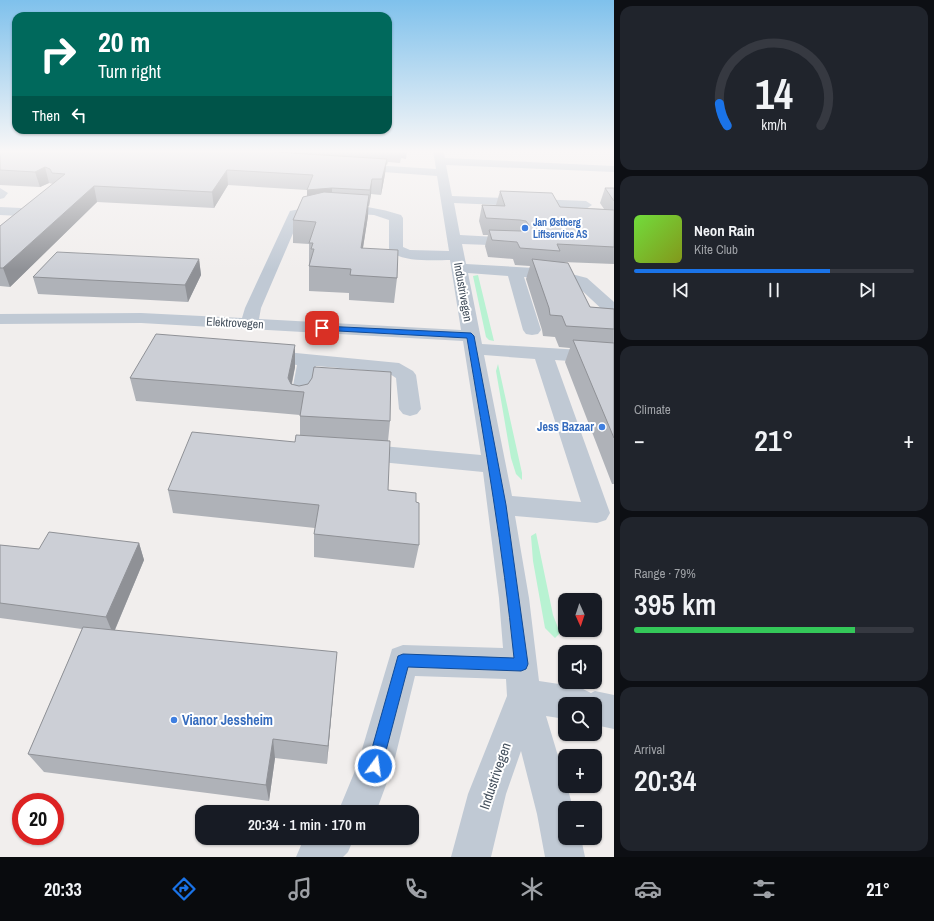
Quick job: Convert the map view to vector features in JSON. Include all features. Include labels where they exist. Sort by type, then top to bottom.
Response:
[{"type":"street","name":"Industrivegen","points":[[445,190],[501,505],[523,680],[565,857]]},
{"type":"street","points":[[446,199],[586,205]]},
{"type":"street","points":[[5,224],[32,202]]},
{"type":"street","points":[[249,324],[253,308],[295,214],[323,208],[376,211],[396,218],[396,249],[407,254],[456,255],[516,242]]},
{"type":"street","points":[[0,211],[21,212]]},
{"type":"street","points":[[456,255],[515,272],[552,274],[581,281],[614,311]]},
{"type":"street","points":[[515,272],[532,330]]},
{"type":"street","name":"Elektrovegen","points":[[0,319],[141,318],[249,324],[394,350],[472,342],[543,354],[614,358]]},
{"type":"street","points":[[247,355],[308,360],[394,350],[406,376],[410,409]]},
{"type":"street","points":[[501,505],[597,513],[543,354]]},
{"type":"street","points":[[300,401],[308,360]]},
{"type":"street","points":[[340,451],[494,465]]},
{"type":"street","points":[[360,805],[375,766],[403,660],[523,680],[563,697]]},
{"type":"street","name":"Industrivegen","points":[[471,857],[487,794],[523,680]]},
{"type":"street","points":[[602,709],[614,712]]},
{"type":"street","points":[[316,857],[327,845]]},
{"type":"green space","points":[[478,275],[494,341],[489,340],[486,337],[473,276]]},
{"type":"green space","points":[[498,364],[522,473],[522,480],[516,474],[511,458],[496,371]]},
{"type":"green space","points":[[536,533],[553,615],[558,628],[558,635],[555,638],[545,628],[533,561],[531,536]]},
{"type":"building","points":[[45,190],[90,190],[3,268],[0,268],[0,226]]},
{"type":"building","points":[[173,190],[213,190],[212,192]]},
{"type":"building","points":[[606,190],[614,190],[614,201]]},
{"type":"building","points":[[500,191],[552,193],[560,207],[614,210],[614,247],[557,244],[560,251],[520,248],[517,242],[492,240],[489,230],[521,231],[527,229],[529,225],[526,221],[520,220],[486,218],[482,205],[505,206]]},
{"type":"building","points":[[324,192],[369,195],[361,248],[398,250],[397,278],[350,275],[351,269],[309,266],[314,249],[311,249],[313,243],[309,243],[316,222],[293,220],[303,197]]},
{"type":"building","points":[[57,252],[199,259],[185,285],[33,277]]},
{"type":"building","points":[[532,259],[568,263],[590,307],[614,309],[614,329],[566,326],[562,316],[550,315]]},
{"type":"building","points":[[156,334],[295,345],[288,378],[291,384],[299,386],[308,384],[312,378],[314,367],[391,372],[390,421],[300,416],[304,392],[130,378]]},
{"type":"building","points":[[573,340],[614,343],[614,438]]},
{"type":"building","points":[[192,432],[295,442],[296,435],[390,441],[388,490],[416,493],[416,502],[419,503],[419,545],[314,534],[319,505],[168,490]]},
{"type":"building","points":[[49,532],[139,543],[106,617],[0,603],[0,545],[39,549]]},
{"type":"building","points":[[83,627],[337,652],[328,746],[273,739],[266,785],[28,754]]},
{"type":"place","name":"Jan Østberg Liftservice AS","points":[[525,228]]},
{"type":"place","name":"Jess Bazaar","points":[[602,427]]},
{"type":"place","name":"Vianor Jessheim","points":[[174,720]]},
{"type":"route","points":[[322,328],[471,336],[501,505],[514,598],[521,664],[403,660],[375,766]]}]
